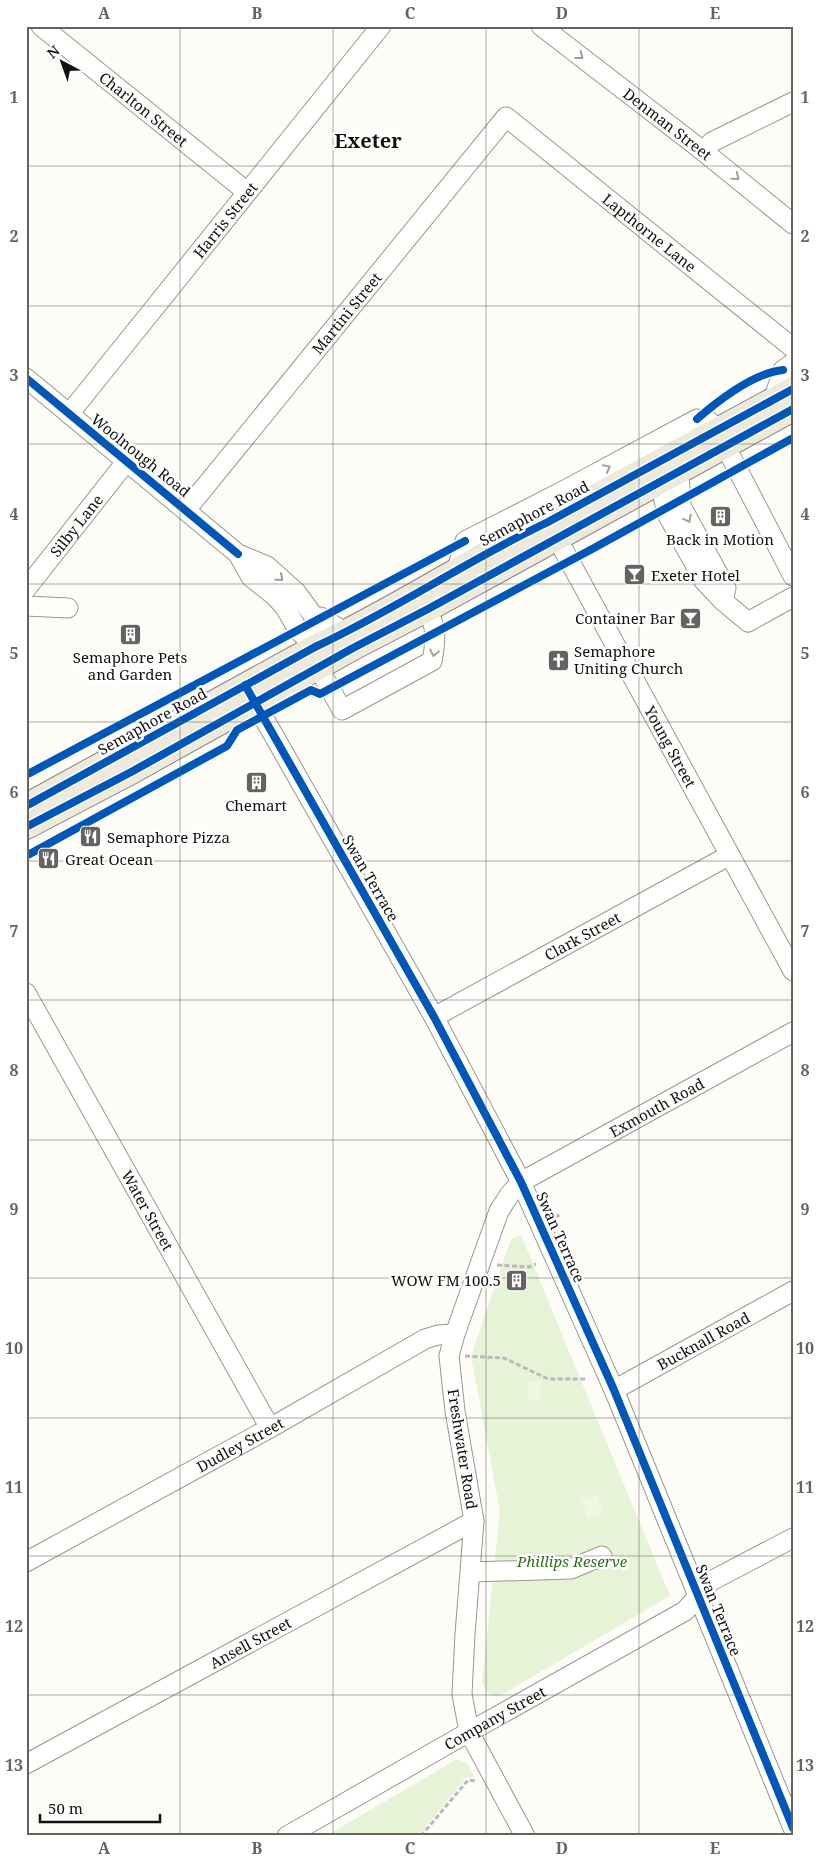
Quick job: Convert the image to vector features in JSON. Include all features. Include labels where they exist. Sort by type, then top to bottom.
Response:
[{"type":"main road","name":"Semaphore Road","points":[[349,640],[552,530],[669,470],[787,398]]},
{"type":"main road","name":"Semaphore Road","points":[[423,600],[457,569],[512,539],[552,530]]},
{"type":"main road","points":[[317,657],[349,640]]},
{"type":"main road","name":"Semaphore Road","points":[[250,694],[297,679],[317,657]]},
{"type":"main road","name":"Semaphore Road","points":[[26,827],[128,762],[317,657]]},
{"type":"main road","name":"Semaphore Road","points":[[26,806],[128,762]]},
{"type":"street","name":"Charlton Street","points":[[41,26],[247,192]]},
{"type":"street","name":"Harris Street","points":[[69,414],[381,26]]},
{"type":"street","name":"Denman Street","points":[[541,26],[703,151],[793,224]]},
{"type":"street","points":[[703,151],[712,142],[793,102]]},
{"type":"street","name":"Lapthorne Lane","points":[[506,117],[793,348]]},
{"type":"street","name":"Martini Street","points":[[186,510],[506,117]]},
{"type":"street","name":"Semaphore Road","points":[[787,398],[783,370],[793,363]]},
{"type":"street","name":"Woolnough Road","points":[[26,378],[238,554],[267,566],[296,592],[315,618]]},
{"type":"street","points":[[457,569],[465,541],[563,492],[698,419],[710,422],[721,439],[793,576]]},
{"type":"street","name":"Silby Lane","points":[[26,589],[126,462]]},
{"type":"street","points":[[669,470],[681,506],[726,588],[723,601],[748,622],[793,597]]},
{"type":"street","name":"Young Street","points":[[552,530],[793,970]]},
{"type":"street","name":"Woolnough Road","points":[[238,554],[251,576],[276,597],[286,609],[317,657]]},
{"type":"street","points":[[349,640],[321,617],[315,618],[317,657],[342,710],[432,661],[436,631],[423,600]]},
{"type":"street","points":[[26,606],[68,608]]},
{"type":"street","name":"Swan Terrace","points":[[250,694],[434,1017],[521,1182],[614,1390],[793,1827]]},
{"type":"street","name":"Clark Street","points":[[434,1017],[730,855]]},
{"type":"street","name":"Water Street","points":[[26,993],[270,1428]]},
{"type":"street","name":"Exmouth Road","points":[[521,1182],[793,1032]]},
{"type":"street","name":"Freshwater Road","points":[[521,1182],[499,1210],[449,1356],[455,1411],[474,1521],[462,1694],[469,1732],[525,1836]]},
{"type":"street","name":"Bucknall Road","points":[[614,1390],[793,1291]]},
{"type":"street","name":"Dudley Street","points":[[26,1562],[270,1428],[425,1339],[438,1335],[455,1334]]},
{"type":"street","name":"Ansell Street","points":[[26,1764],[474,1521]]},
{"type":"street","name":"Company Street","points":[[287,1836],[685,1611],[711,1581],[793,1538]]},
{"type":"street","points":[[471,1572],[571,1570],[602,1556]]},
{"type":"path","points":[[482,1261],[500,1266],[520,1268],[536,1264]]},
{"type":"path","points":[[449,1356],[504,1358],[548,1379],[585,1379]]},
{"type":"path","points":[[421,1836],[468,1780],[479,1781],[491,1776]]},
{"type":"green space","name":"Phillips Reserve","points":[[521,1235],[670,1596],[495,1697],[488,1694],[482,1683],[500,1511],[471,1356],[511,1239]]},
{"type":"green space","points":[[540,1381],[541,1400],[528,1401],[527,1382]]},
{"type":"green space","points":[[597,1494],[603,1514],[588,1519],[582,1499]]},
{"type":"green space","points":[[457,1759],[468,1764],[475,1778],[466,1778],[418,1836],[326,1836]]},
{"type":"cycle path","points":[[697,419],[737,388],[760,376],[783,370]]},
{"type":"cycle path","points":[[26,378],[238,554]]},
{"type":"cycle path","points":[[26,806],[315,647],[345,633],[489,552],[793,389]]},
{"type":"cycle path","points":[[26,827],[133,771],[353,648],[428,609],[793,409]]},
{"type":"cycle path","points":[[26,856],[227,746],[237,730],[311,690],[320,694],[594,548],[793,438]]},
{"type":"cycle path","points":[[26,775],[465,541]]},
{"type":"cycle path","points":[[245,685],[434,1017],[521,1182],[614,1390],[793,1828]]},
{"type":"place","name":"Back in Motion","points":[[720,516]]},
{"type":"place","name":"Exeter Hotel","points":[[635,575]]},
{"type":"place","name":"Container Bar","points":[[691,618]]},
{"type":"place","name":"Semaphore Pets and Garden","points":[[130,634]]},
{"type":"place","name":"Semaphore Uniting Church","points":[[558,660]]},
{"type":"place","name":"Chemart","points":[[256,782]]},
{"type":"place","name":"Semaphore Pizza","points":[[91,837]]},
{"type":"place","name":"Great Ocean","points":[[49,859]]},
{"type":"place","name":"WOW FM 100.5","points":[[517,1280]]},
{"type":"district","name":"Exeter","points":[[368,140]]}]
